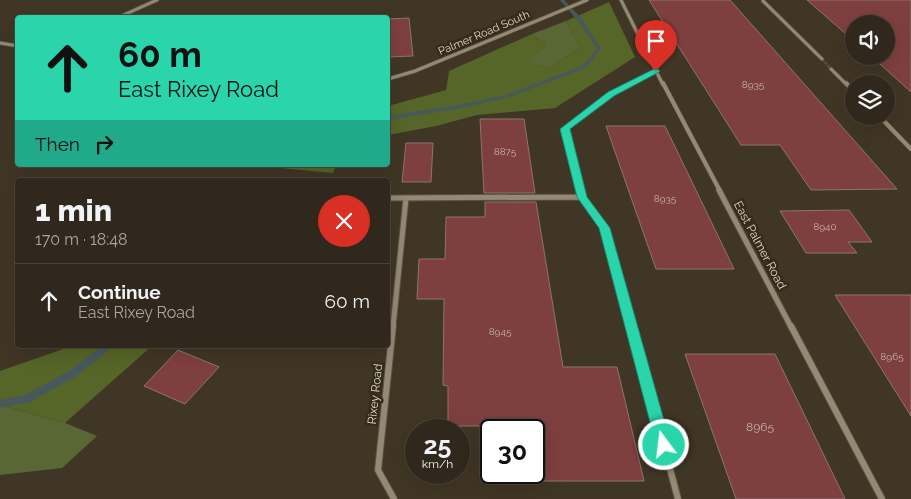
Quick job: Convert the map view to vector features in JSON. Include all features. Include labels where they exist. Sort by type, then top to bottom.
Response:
[{"type":"street","points":[[124,15],[158,0]]},
{"type":"street","name":"Palmer Road South","points":[[390,78],[415,71],[587,0]]},
{"type":"street","name":"East Palmer Road","points":[[621,0],[656,71],[882,499]]},
{"type":"street","points":[[764,1],[822,59]]},
{"type":"street","points":[[0,43],[15,46]]},
{"type":"street","points":[[832,69],[845,82]]},
{"type":"street","points":[[656,71],[611,94],[565,129],[582,197],[604,228],[678,499]]},
{"type":"street","points":[[888,125],[911,149]]},
{"type":"street","points":[[390,198],[582,197]]},
{"type":"street","name":"Rixey Road","points":[[394,499],[378,470],[406,198]]},
{"type":"green space","points":[[609,2],[635,57],[555,108],[477,115],[436,126],[390,135],[390,105],[446,90],[449,71],[532,34],[546,45],[528,63],[549,68],[581,48],[566,21]]},
{"type":"green space","points":[[566,21],[581,48],[549,68],[527,63],[546,45],[532,34]]},
{"type":"green space","points":[[281,167],[335,167],[333,173]]},
{"type":"green space","points":[[66,348],[150,348],[65,423],[0,405],[0,371]]},
{"type":"green space","points":[[0,405],[65,423],[97,436],[62,468],[0,475]]},
{"type":"building","points":[[649,0],[730,0],[897,189],[811,190],[780,145],[741,145]]},
{"type":"building","points":[[807,0],[911,0],[911,92],[895,78],[895,75],[892,75],[881,65],[895,65],[895,15],[845,15],[845,33]]},
{"type":"building","points":[[409,18],[413,56],[390,57],[390,19]]},
{"type":"building","points":[[480,119],[524,119],[535,193],[484,193]]},
{"type":"building","points":[[606,126],[665,126],[734,269],[656,269]]},
{"type":"building","points":[[406,143],[433,143],[431,182],[402,182]]},
{"type":"building","points":[[485,202],[536,202],[563,367],[617,367],[644,481],[545,481],[545,419],[480,419],[480,426],[470,426],[470,419],[448,419],[448,386],[443,385],[444,299],[417,299],[419,259],[445,259],[446,217],[485,217]]},
{"type":"building","points":[[849,210],[872,242],[848,242],[857,253],[806,253],[780,211]]},
{"type":"building","points":[[835,295],[911,295],[911,416]]},
{"type":"building","points":[[178,350],[219,367],[185,404],[144,386]]},
{"type":"building","points":[[685,354],[775,354],[845,499],[736,499]]},
{"type":"waterway","points":[[390,118],[457,107],[508,96],[584,67],[599,49],[580,20],[562,0]]},
{"type":"waterway","points":[[0,404],[27,399],[72,374],[106,348]]},
{"type":"tunnel","points":[[822,59],[831,69]]},
{"type":"route","points":[[656,71],[611,94],[565,129],[582,197],[604,228],[664,445]]}]
